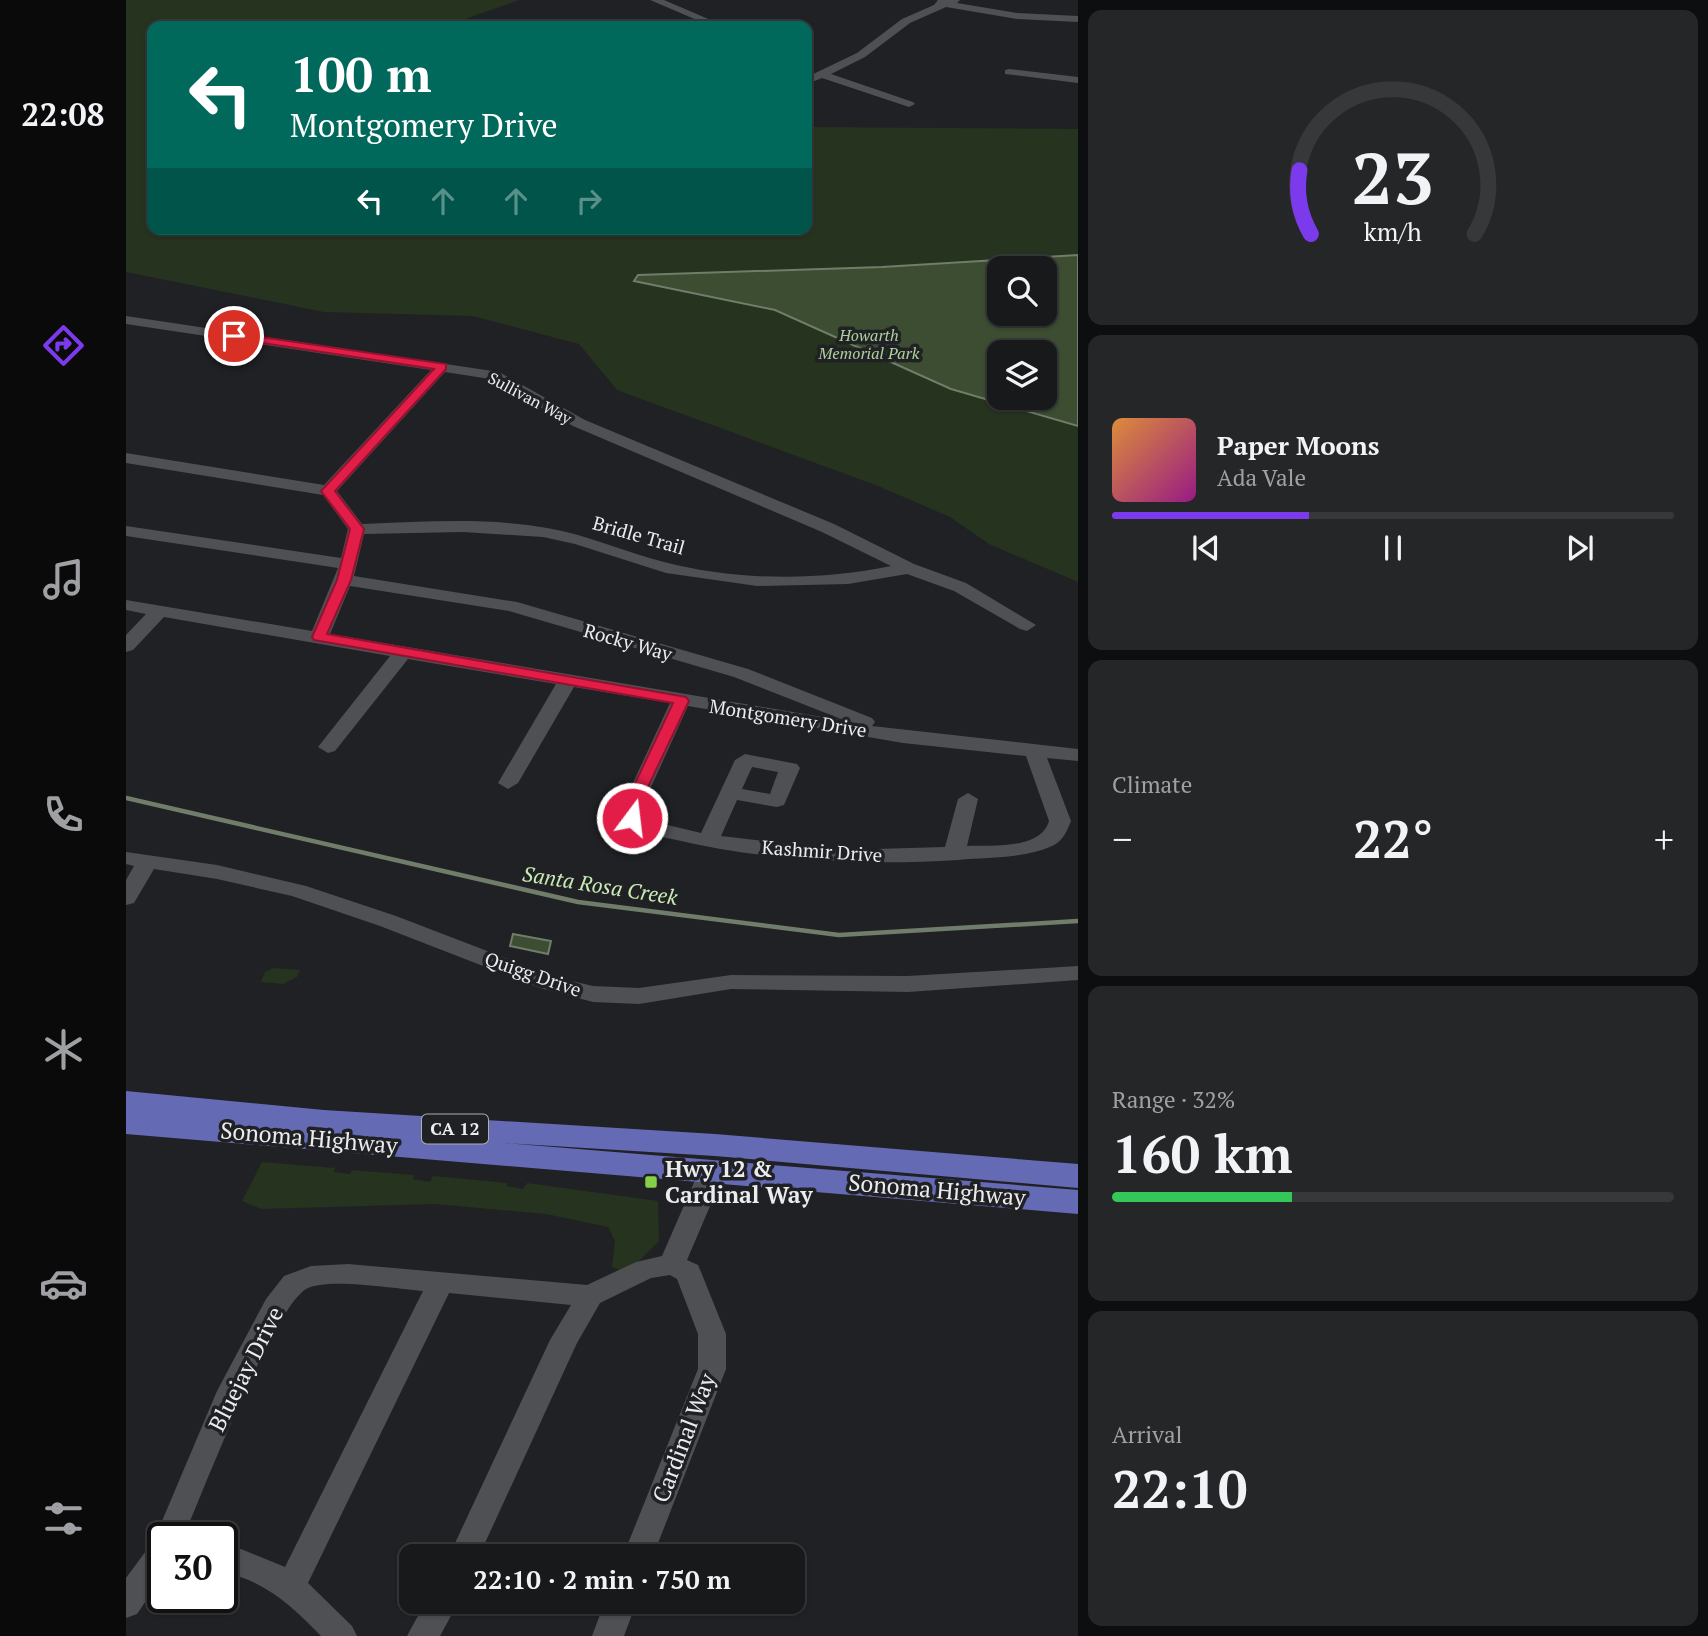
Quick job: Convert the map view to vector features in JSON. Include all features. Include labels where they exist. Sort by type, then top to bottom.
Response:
[{"type":"main road","name":"Sonoma Highway","points":[[126,1102],[713,1158],[1078,1202]]},
{"type":"main road","name":"Sonoma Highway","points":[[126,1123],[713,1158],[1078,1176]]},
{"type":"street","points":[[654,0],[707,21]]},
{"type":"street","points":[[923,0],[949,2],[1017,16],[1078,19]]},
{"type":"street","points":[[812,79],[861,55],[906,21],[949,2]]},
{"type":"street","points":[[1009,72],[1078,80]]},
{"type":"street","points":[[823,75],[909,104]]},
{"type":"street","name":"Sullivan Way","points":[[126,320],[494,375],[579,424],[828,527],[908,568],[960,587],[1027,625]]},
{"type":"street","points":[[328,491],[442,367]]},
{"type":"street","points":[[126,458],[328,491],[357,529],[346,572],[319,637]]},
{"type":"street","name":"Bridle Trail","points":[[357,529],[470,526],[569,537],[665,568],[766,583],[862,579],[908,568]]},
{"type":"street","name":"Rocky Way","points":[[126,531],[511,606],[741,673],[903,737]]},
{"type":"street","name":"Montgomery Drive","points":[[126,605],[903,737],[1078,755]]},
{"type":"street","points":[[126,646],[159,611]]},
{"type":"street","points":[[328,747],[403,652]]},
{"type":"street","points":[[508,783],[567,682]]},
{"type":"street","name":"Kashmir Drive","points":[[681,701],[630,811],[632,818],[640,825],[708,841],[841,856],[954,854],[1031,846],[1048,840],[1057,831],[1060,821],[1059,810],[1035,752]]},
{"type":"street","points":[[708,841],[730,793]]},
{"type":"street","points":[[954,854],[968,799]]},
{"type":"street","points":[[126,898],[137,859]]},
{"type":"street","name":"Quigg Drive","points":[[137,859],[216,872],[298,891],[397,924],[548,983],[593,994],[639,996],[732,982],[908,984],[1078,973]]},
{"type":"street","points":[[470,1544],[564,1340],[590,1296],[646,1269],[672,1265],[713,1158]]},
{"type":"street","name":"Cardinal Way","points":[[643,1544],[712,1369],[712,1334],[694,1285],[688,1272],[672,1265]]},
{"type":"street","name":"Bluejay Drive","points":[[175,1522],[231,1391],[276,1306],[294,1283],[311,1276],[348,1274],[590,1296]]},
{"type":"street","points":[[292,1585],[440,1284]]},
{"type":"street","points":[[238,1560],[292,1585],[341,1636]]},
{"type":"street","name":"Bluejay Drive","points":[[126,1604],[147,1574]]},
{"type":"street","points":[[423,1636],[436,1614]]},
{"type":"street","points":[[608,1636],[616,1614]]},
{"type":"green space","name":"Howarth Memorial Park","points":[[126,0],[519,0],[459,21],[147,21],[147,235],[812,235],[812,127],[1078,129],[1078,582],[989,544],[950,517],[878,486],[617,390],[579,344],[473,316],[324,312],[126,272]]},
{"type":"green space","points":[[273,968],[300,970],[297,977],[283,984],[261,982],[265,972]]},
{"type":"green space","points":[[262,1162],[335,1168],[334,1172],[350,1174],[352,1170],[414,1175],[413,1179],[430,1182],[433,1176],[507,1183],[507,1186],[523,1189],[527,1183],[658,1201],[659,1241],[639,1261],[620,1270],[612,1267],[615,1241],[608,1227],[546,1214],[434,1204],[261,1209],[242,1201]]},
{"type":"shaded area","points":[[1078,255],[1078,426],[1023,410],[1057,410],[1057,340],[987,340],[987,399],[951,389],[775,310],[634,281],[638,275],[987,261],[987,326],[1057,326],[1057,256]]},
{"type":"shaded area","points":[[513,934],[551,941],[548,954],[510,946]]},
{"type":"waterway","name":"Santa Rosa Creek","points":[[126,798],[578,902],[839,935],[1078,921]]},
{"type":"place","name":"Hwy 12 & Cardinal Way","points":[[651,1182]]},
{"type":"route","points":[[234,336],[442,367],[328,491],[357,529],[344,580],[319,637],[681,701],[636,795],[630,811],[632,818]]}]
